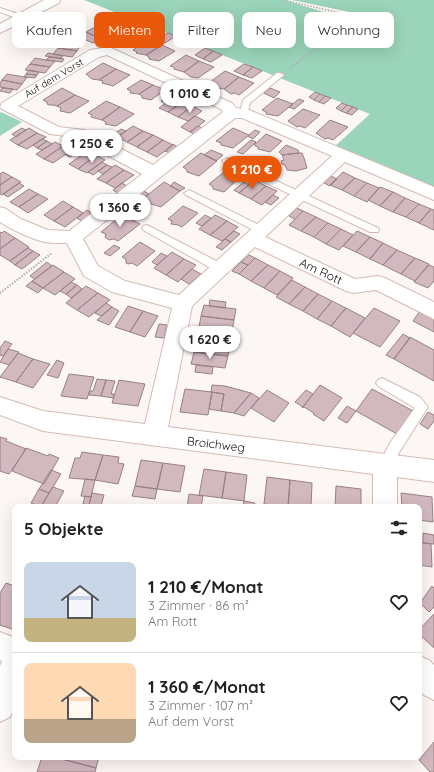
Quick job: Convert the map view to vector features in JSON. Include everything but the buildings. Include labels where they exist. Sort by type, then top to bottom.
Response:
[{"type":"street","points":[[32,12],[54,0]]},
{"type":"street","points":[[0,29],[12,23]]},
{"type":"street","name":"Auf dem Vorst","points":[[154,173],[78,133],[56,131],[20,105],[95,53],[109,51],[227,106],[237,113]]},
{"type":"street","points":[[0,213],[15,222],[46,236],[73,237],[154,173],[237,113],[434,194]]},
{"type":"street","points":[[154,436],[183,303],[343,156]]},
{"type":"street","name":"Am Rott","points":[[257,234],[353,286],[378,282],[434,311]]},
{"type":"street","points":[[73,237],[91,271],[119,287],[154,297],[183,303]]},
{"type":"street","name":"Broichweg","points":[[0,406],[43,421],[385,466],[434,471]]},
{"type":"street","points":[[385,466],[385,504]]},
{"type":"street","points":[[0,646],[12,651]]},
{"type":"street","points":[[0,707],[12,673]]},
{"type":"street","points":[[422,673],[434,685]]},
{"type":"lane","points":[[0,9],[10,4]]},
{"type":"lane","points":[[0,9],[12,14]]},
{"type":"lane","points":[[237,113],[246,102],[280,75]]},
{"type":"lane","points":[[227,161],[374,230]]},
{"type":"lane","name":"Am Rott","points":[[189,193],[257,234]]},
{"type":"lane","points":[[147,228],[220,268]]},
{"type":"lane","points":[[382,383],[416,401],[422,407],[395,447],[385,466]]},
{"type":"path","points":[[280,75],[357,17],[284,0]]},
{"type":"path","points":[[0,293],[73,237]]},
{"type":"green space","points":[[84,0],[285,0],[324,12],[304,12],[304,48],[394,48],[394,12],[349,12],[292,0],[434,0],[434,193],[333,148],[370,114],[204,48],[234,48],[234,12],[173,12],[173,35],[165,32],[165,12],[114,12]]},
{"type":"green space","points":[[1,112],[22,122],[0,136],[0,113]]}]
